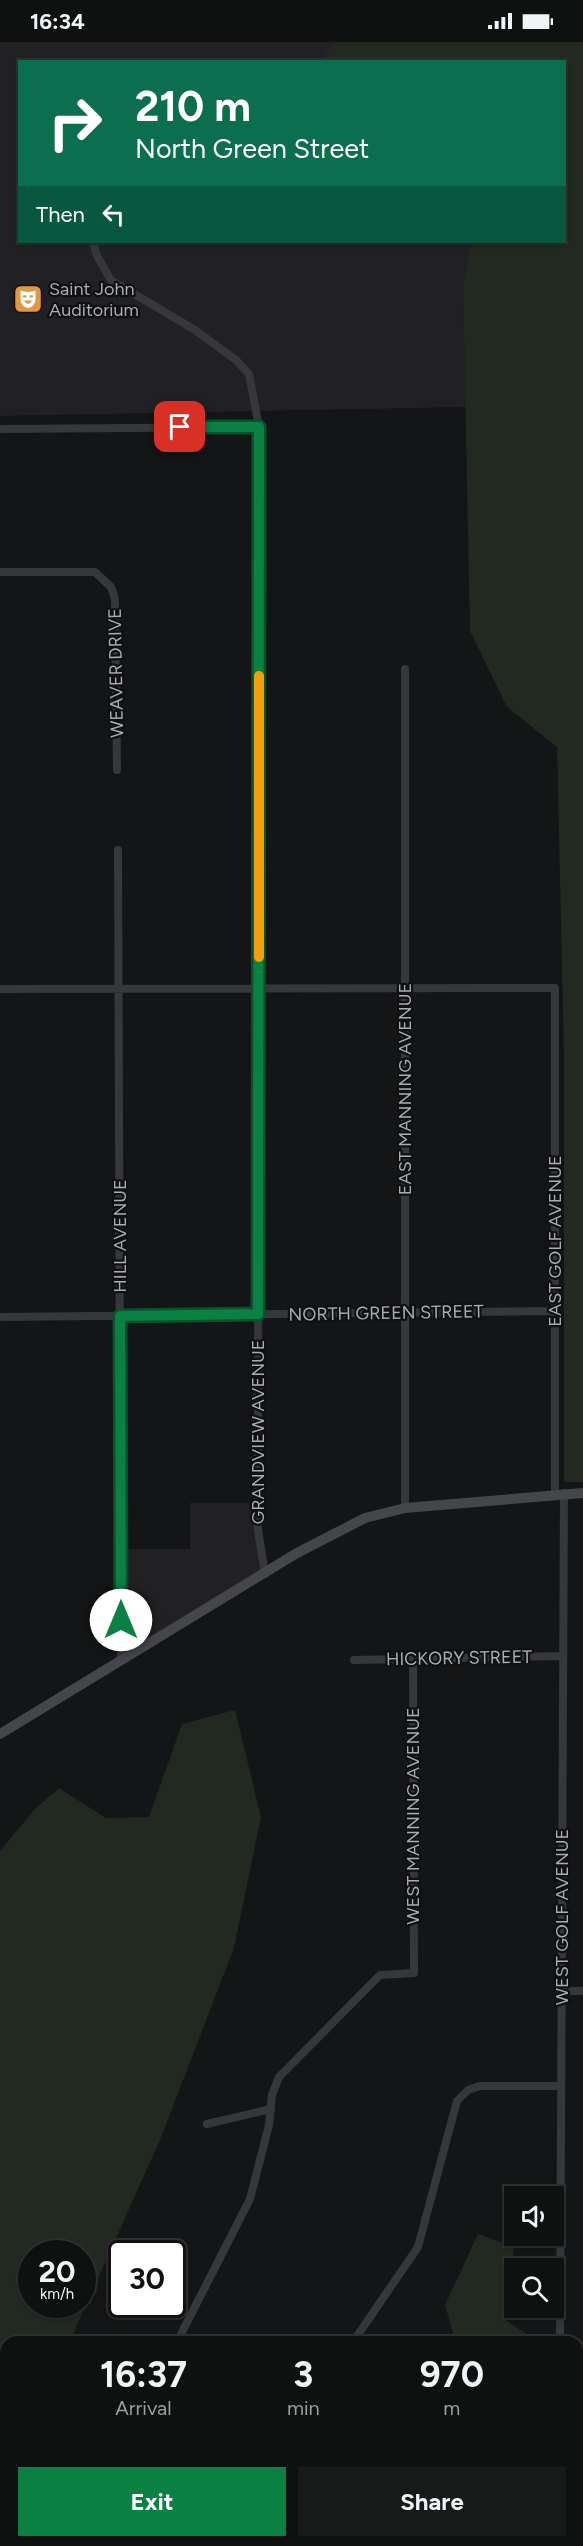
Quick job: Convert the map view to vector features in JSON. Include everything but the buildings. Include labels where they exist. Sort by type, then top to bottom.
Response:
[{"type":"main road","points":[[0,1734],[121,1658],[348,1525],[365,1518],[405,1508],[560,1493],[583,1493]]},
{"type":"street","name":"GRANDVIEW AVENUE","points":[[93,243],[97,256],[111,280],[195,330],[236,360],[249,374],[259,427],[258,1530],[265,1574]]},
{"type":"street","points":[[0,429],[259,427]]},
{"type":"street","name":"WEAVER DRIVE","points":[[0,572],[95,572],[111,587],[116,599],[117,770]]},
{"type":"street","name":"EAST MANNING AVENUE","points":[[405,669],[405,1508]]},
{"type":"street","name":"HILL AVENUE","points":[[118,850],[121,1658]]},
{"type":"street","points":[[0,989],[405,988]]},
{"type":"street","name":"EAST GOLF AVENUE","points":[[405,988],[555,988],[555,1311],[560,1493]]},
{"type":"street","name":"NORTH GREEN STREET","points":[[0,1317],[555,1311]]},
{"type":"street","name":"WEST GOLF AVENUE","points":[[560,1493],[563,1656],[560,2336]]},
{"type":"street","name":"HICKORY STREET","points":[[354,1660],[563,1656]]},
{"type":"street","name":"WEST MANNING AVENUE","points":[[271,2109],[272,2095],[279,2077],[380,1976],[414,1972],[413,1659]]},
{"type":"street","points":[[561,1991],[583,1991]]},
{"type":"street","points":[[358,2336],[418,2247],[457,2101],[468,2090],[479,2086],[561,2086]]},
{"type":"street","points":[[180,2336],[250,2199],[271,2109],[207,2124]]},
{"type":"shaded area","points":[[0,42],[505,42],[501,60],[18,60],[18,243],[471,243],[463,286],[466,407],[0,416]]},
{"type":"shaded area","points":[[338,42],[583,42],[583,1482],[564,1482],[564,1055],[557,747],[507,707],[470,631],[463,286],[471,243],[566,243],[566,60],[323,60],[332,45]]},
{"type":"shaded area","points":[[190,1503],[258,1503],[265,1574],[121,1658],[121,1549],[190,1549]]},
{"type":"shaded area","points":[[235,1710],[261,1817],[234,1948],[160,2140],[115,2240],[108,2240],[108,2256],[96,2283],[96,2240],[18,2240],[18,2318],[80,2318],[72,2336],[0,2336],[0,1851],[35,1809],[59,1788],[106,1818],[149,1817],[182,1724]]},
{"type":"shaded area","points":[[478,2234],[504,2243],[504,2246],[514,2247],[513,2258],[504,2258],[504,2318],[529,2336],[454,2336],[445,2305]]},
{"type":"slow traffic","points":[[259,676],[259,957]]},
{"type":"place","name":"Saint John Auditorium","points":[[28,299]]},
{"type":"route","points":[[121,1620],[120,1316],[258,1314],[259,427],[180,427]]}]
